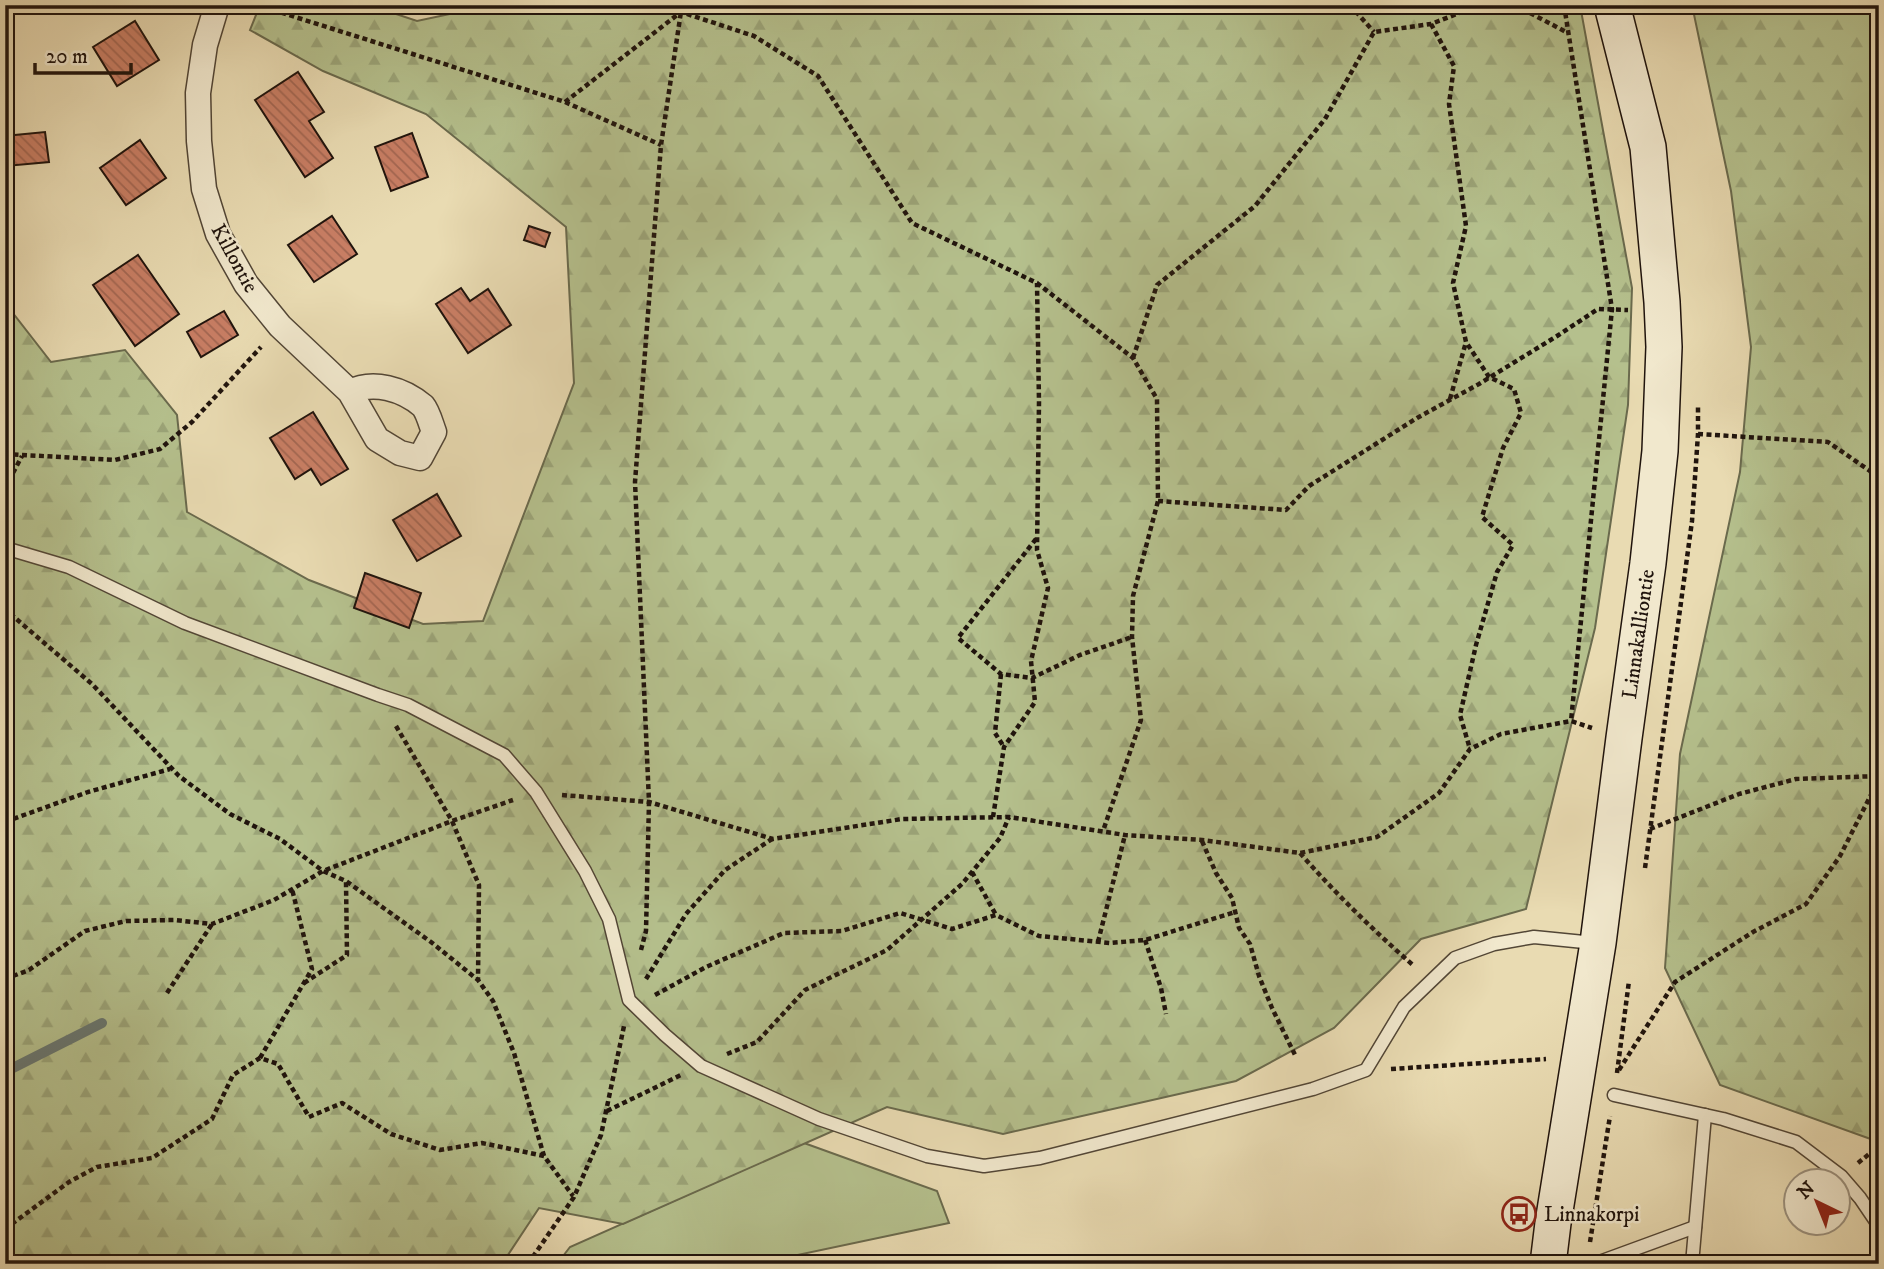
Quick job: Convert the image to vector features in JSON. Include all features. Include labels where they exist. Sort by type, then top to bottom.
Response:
[{"type":"main road","name":"Linnakalliontie","points":[[1548,1264],[1598,943],[1660,451],[1664,347],[1648,147],[1612,5]]},
{"type":"street","name":"Killontie","points":[[217,5],[205,45],[198,93],[204,189],[218,234],[246,284],[280,326],[350,392]]},
{"type":"lane","points":[[5,548],[69,567],[185,623],[408,705],[504,755],[536,792],[585,871],[609,919],[633,1003],[664,1035],[701,1066],[819,1119],[927,1156],[984,1166],[1040,1158],[1313,1089],[1366,1070],[1404,1007],[1455,958],[1494,944],[1534,937],[1598,943]]},
{"type":"lane","points":[[1614,1095],[1705,1115],[1796,1142],[1842,1176],[1878,1226]]},
{"type":"lane","points":[[1692,1264],[1705,1115]]},
{"type":"lane","points":[[1594,1264],[1695,1227]]},
{"type":"path","points":[[257,5],[565,102],[661,145]]},
{"type":"path","points":[[528,1264],[574,1197],[601,1135],[633,1003],[646,931],[649,802],[635,482],[661,145],[682,5]]},
{"type":"path","points":[[1350,5],[1374,32]]},
{"type":"path","points":[[1374,32],[1431,24],[1480,5]]},
{"type":"path","points":[[1515,5],[1568,33]]},
{"type":"path","points":[[1564,5],[1612,309],[1571,721]]},
{"type":"path","points":[[565,102],[681,12]]},
{"type":"path","points":[[681,12],[754,36],[818,76],[912,223],[1037,283],[1133,358],[1157,399],[1158,501],[1133,596],[1132,637],[1141,720],[1103,831]]},
{"type":"path","points":[[1431,24],[1454,66],[1449,104],[1466,226],[1453,283],[1466,342],[1489,377],[1514,389],[1521,414],[1503,448],[1482,517],[1513,545],[1497,572],[1460,715],[1471,749]]},
{"type":"path","points":[[1133,358],[1157,285],[1255,206],[1325,119],[1374,32]]},
{"type":"path","points":[[993,817],[1004,747],[1035,702],[1031,662],[1048,588],[1037,550],[1037,283]]},
{"type":"path","points":[[1158,501],[1286,510],[1310,486],[1598,309],[1632,311],[1662,302]]},
{"type":"path","points":[[1449,400],[1466,342]]},
{"type":"path","points":[[5,454],[115,460],[159,449],[192,422],[246,363]]},
{"type":"path","points":[[1698,434],[1828,442],[1870,471],[1879,481]]},
{"type":"path","points":[[5,488],[22,456]]},
{"type":"path","points":[[1037,538],[958,638],[1001,674],[1032,678],[1080,655],[1132,637]]},
{"type":"path","points":[[5,607],[92,684],[170,769],[230,814],[280,839],[323,871],[346,881],[431,942],[478,980],[493,1001],[514,1053],[544,1156],[574,1197]]},
{"type":"path","points":[[1001,674],[995,733],[1004,747]]},
{"type":"path","points":[[378,695],[452,821],[479,885],[478,980]]},
{"type":"path","points":[[633,1003],[686,914],[725,870],[773,839],[902,819],[1009,817],[1125,835],[1202,840],[1300,853],[1377,837],[1439,793],[1471,749],[1501,734],[1571,721],[1624,738]]},
{"type":"path","points":[[5,819],[13,819],[88,792],[170,769]]},
{"type":"path","points":[[1617,1072],[1675,982],[1753,932],[1806,904],[1840,856],[1879,778],[1796,779],[1739,794],[1650,829]]},
{"type":"path","points":[[5,979],[29,970],[85,931],[126,921],[174,919],[212,924],[274,900],[323,871],[536,792],[649,802],[773,839]]},
{"type":"path","points":[[606,1112],[757,1042],[805,990],[887,950],[962,884],[1000,838],[1009,817]]},
{"type":"path","points":[[1098,942],[1125,835]]},
{"type":"path","points":[[1202,840],[1216,873],[1232,898],[1239,928],[1250,944],[1272,1008],[1296,1057]]},
{"type":"path","points":[[1300,853],[1333,891],[1431,980]]},
{"type":"path","points":[[972,872],[996,915],[1039,936],[1110,943],[1145,940],[1235,912]]},
{"type":"path","points":[[303,984],[347,955],[346,881]]},
{"type":"path","points":[[5,1229],[69,1182],[97,1167],[152,1158],[212,1119],[233,1075],[260,1058],[312,969],[292,889]]},
{"type":"path","points":[[633,1003],[784,933],[842,931],[900,913],[952,929],[996,915]]},
{"type":"path","points":[[167,993],[212,924]]},
{"type":"path","points":[[1145,940],[1161,988],[1166,1014]]},
{"type":"path","points":[[260,1058],[278,1064],[309,1117],[342,1103],[391,1134],[440,1150],[482,1143],[544,1156]]},
{"type":"path","points":[[1366,1070],[1544,1059]]},
{"type":"path","points":[[5,1256],[38,1258],[63,1264]]},
{"type":"green space","points":[[260,5],[369,5],[417,21],[492,5],[1580,5],[1632,288],[1628,405],[1595,628],[1526,909],[1421,939],[1334,1028],[1236,1081],[1003,1134],[887,1107],[623,1224],[539,1208],[502,1264],[5,1264],[5,303],[51,362],[125,350],[177,415],[187,512],[309,580],[423,624],[483,621],[574,383],[566,227],[426,114],[323,71],[250,30]]},
{"type":"green space","points":[[1692,5],[1879,5],[1879,1142],[1720,1085],[1665,968],[1680,754],[1740,472],[1751,347],[1731,191]]},
{"type":"green space","points":[[804,1143],[937,1191],[949,1223],[755,1264],[557,1264],[570,1247]]},
{"type":"building","points":[[135,21],[159,60],[117,86],[93,47]]},
{"type":"building","points":[[298,72],[324,112],[309,121],[333,158],[305,177],[255,100]]},
{"type":"building","points":[[45,132],[49,162],[6,166],[5,136]]},
{"type":"building","points":[[412,133],[428,177],[391,191],[375,147]]},
{"type":"building","points":[[140,140],[166,178],[126,205],[100,168]]},
{"type":"building","points":[[332,216],[357,254],[314,282],[288,245]]},
{"type":"building","points":[[529,226],[550,233],[545,247],[524,240]]},
{"type":"building","points":[[138,255],[179,314],[135,346],[93,285]]},
{"type":"building","points":[[461,288],[470,301],[488,289],[511,325],[468,353],[436,304]]},
{"type":"building","points":[[224,311],[238,335],[201,357],[187,332]]},
{"type":"building","points":[[313,412],[348,469],[321,485],[311,469],[295,479],[270,438]]},
{"type":"building","points":[[437,494],[461,536],[417,561],[393,520]]},
{"type":"building","points":[[365,573],[421,593],[409,628],[354,608]]},
{"type":"waterway","points":[[5,1072],[102,1023]]},
{"type":"place","name":"Linnakorpi","points":[[1519,1214]]}]
